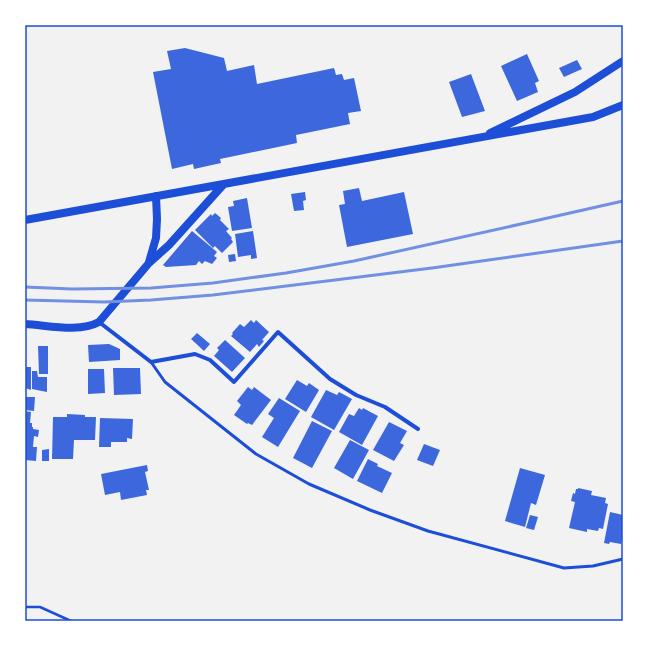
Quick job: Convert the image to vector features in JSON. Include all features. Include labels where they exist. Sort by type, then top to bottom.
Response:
[{"type":"main road","points":[[481,137],[575,92],[623,61]]},
{"type":"main road","points":[[25,220],[593,117],[623,105]]},
{"type":"main road","points":[[25,324],[77,328],[92,326],[99,322],[149,263],[169,245],[223,185]]},
{"type":"main road","points":[[149,263],[156,238],[156,196]]},
{"type":"street","points":[[99,322],[152,362],[195,354],[210,360],[234,382],[278,332],[330,379],[356,395],[385,407],[418,429]]},
{"type":"lane","points":[[152,362],[165,382],[256,454],[309,484],[370,510],[428,531],[564,568],[593,566],[623,559]]},
{"type":"path","points":[[25,607],[40,607],[71,621]]},
{"type":"building","points":[[185,48],[224,58],[227,71],[254,65],[257,84],[334,68],[336,75],[342,74],[344,80],[354,78],[361,111],[348,113],[350,124],[296,135],[297,143],[220,159],[221,163],[194,169],[193,164],[172,169],[153,72],[171,69],[167,51]]},
{"type":"building","points":[[527,54],[539,81],[535,83],[538,92],[517,101],[501,66]]},
{"type":"building","points":[[577,60],[582,69],[564,77],[559,68]]},
{"type":"building","points":[[471,74],[485,111],[462,117],[449,82]]},
{"type":"building","points":[[359,188],[362,201],[404,192],[413,234],[347,247],[339,205],[345,204],[343,191]]},
{"type":"building","points":[[305,192],[306,200],[303,201],[304,210],[294,211],[291,194]]},
{"type":"building","points":[[247,198],[252,228],[232,231],[228,207],[234,206],[233,201]]},
{"type":"building","points":[[215,213],[221,218],[220,220],[229,229],[226,231],[232,238],[231,239],[233,242],[222,253],[215,246],[213,248],[195,230],[211,214],[212,216]]},
{"type":"building","points":[[192,231],[217,252],[214,256],[217,258],[212,264],[205,261],[202,264],[199,261],[196,265],[166,267],[163,265]]},
{"type":"building","points":[[253,231],[257,258],[251,259],[251,255],[238,257],[235,234]]},
{"type":"building","points":[[235,254],[236,261],[229,262],[228,255]]},
{"type":"building","points":[[251,320],[254,323],[256,320],[269,332],[262,340],[264,341],[259,347],[257,344],[250,352],[231,336],[240,324],[244,327]]},
{"type":"building","points":[[197,333],[210,344],[204,351],[191,339]]},
{"type":"building","points":[[225,340],[245,358],[232,372],[214,356],[219,350],[217,348]]},
{"type":"building","points":[[109,344],[120,349],[120,360],[89,362],[88,345]]},
{"type":"building","points":[[38,346],[48,346],[48,374],[39,374]]},
{"type":"building","points":[[25,367],[31,367],[31,390],[25,388]]},
{"type":"building","points":[[113,368],[140,368],[141,394],[114,395]]},
{"type":"building","points":[[88,369],[104,369],[105,393],[88,394]]},
{"type":"building","points":[[32,371],[37,371],[38,377],[47,377],[47,392],[32,389]]},
{"type":"building","points":[[297,380],[307,386],[309,383],[319,390],[306,412],[285,399]]},
{"type":"building","points":[[248,387],[252,390],[254,387],[271,400],[252,425],[247,424],[234,415],[241,405],[237,401]]},
{"type":"building","points":[[326,390],[337,395],[339,392],[352,399],[334,430],[311,417]]},
{"type":"building","points":[[25,397],[35,397],[34,411],[25,410]]},
{"type":"building","points":[[279,398],[300,411],[278,447],[262,437],[274,418],[268,414]]},
{"type":"building","points":[[359,408],[362,410],[363,408],[378,416],[362,445],[339,432],[349,414],[354,416]]},
{"type":"building","points":[[25,411],[31,412],[30,423],[32,423],[33,429],[39,430],[38,437],[34,436],[33,447],[37,447],[36,461],[25,460]]},
{"type":"building","points":[[67,414],[96,417],[95,440],[74,440],[73,459],[52,459],[53,417],[67,417]]},
{"type":"building","points":[[100,418],[133,419],[132,439],[127,438],[127,442],[111,442],[111,447],[99,447]]},
{"type":"building","points":[[312,421],[332,431],[312,468],[293,458]]},
{"type":"building","points":[[389,422],[407,431],[400,443],[404,445],[394,461],[373,450]]},
{"type":"building","points":[[350,440],[369,450],[353,479],[334,468]]},
{"type":"building","points":[[424,444],[440,450],[433,466],[417,460]]},
{"type":"building","points":[[49,449],[49,461],[42,461],[42,450]]},
{"type":"building","points":[[368,459],[378,464],[377,466],[392,473],[382,493],[357,481]]},
{"type":"building","points":[[147,465],[148,471],[145,472],[149,490],[146,490],[147,495],[121,500],[120,492],[105,495],[101,474]]},
{"type":"building","points":[[520,468],[545,475],[536,505],[531,503],[525,527],[505,521]]},
{"type":"building","points":[[578,488],[592,491],[591,495],[606,498],[605,503],[608,504],[603,529],[599,528],[598,531],[587,529],[587,532],[569,528],[575,502],[571,501],[573,493],[575,494],[576,489]]},
{"type":"building","points":[[610,512],[623,515],[623,534],[621,544],[610,542],[609,544],[604,543]]},
{"type":"building","points":[[530,515],[538,517],[534,530],[526,528]]},
{"type":"railway","points":[[25,287],[72,289],[151,288],[213,283],[286,273],[354,261],[623,201]]},
{"type":"railway","points":[[25,300],[104,302],[213,295],[432,268],[623,241]]}]
